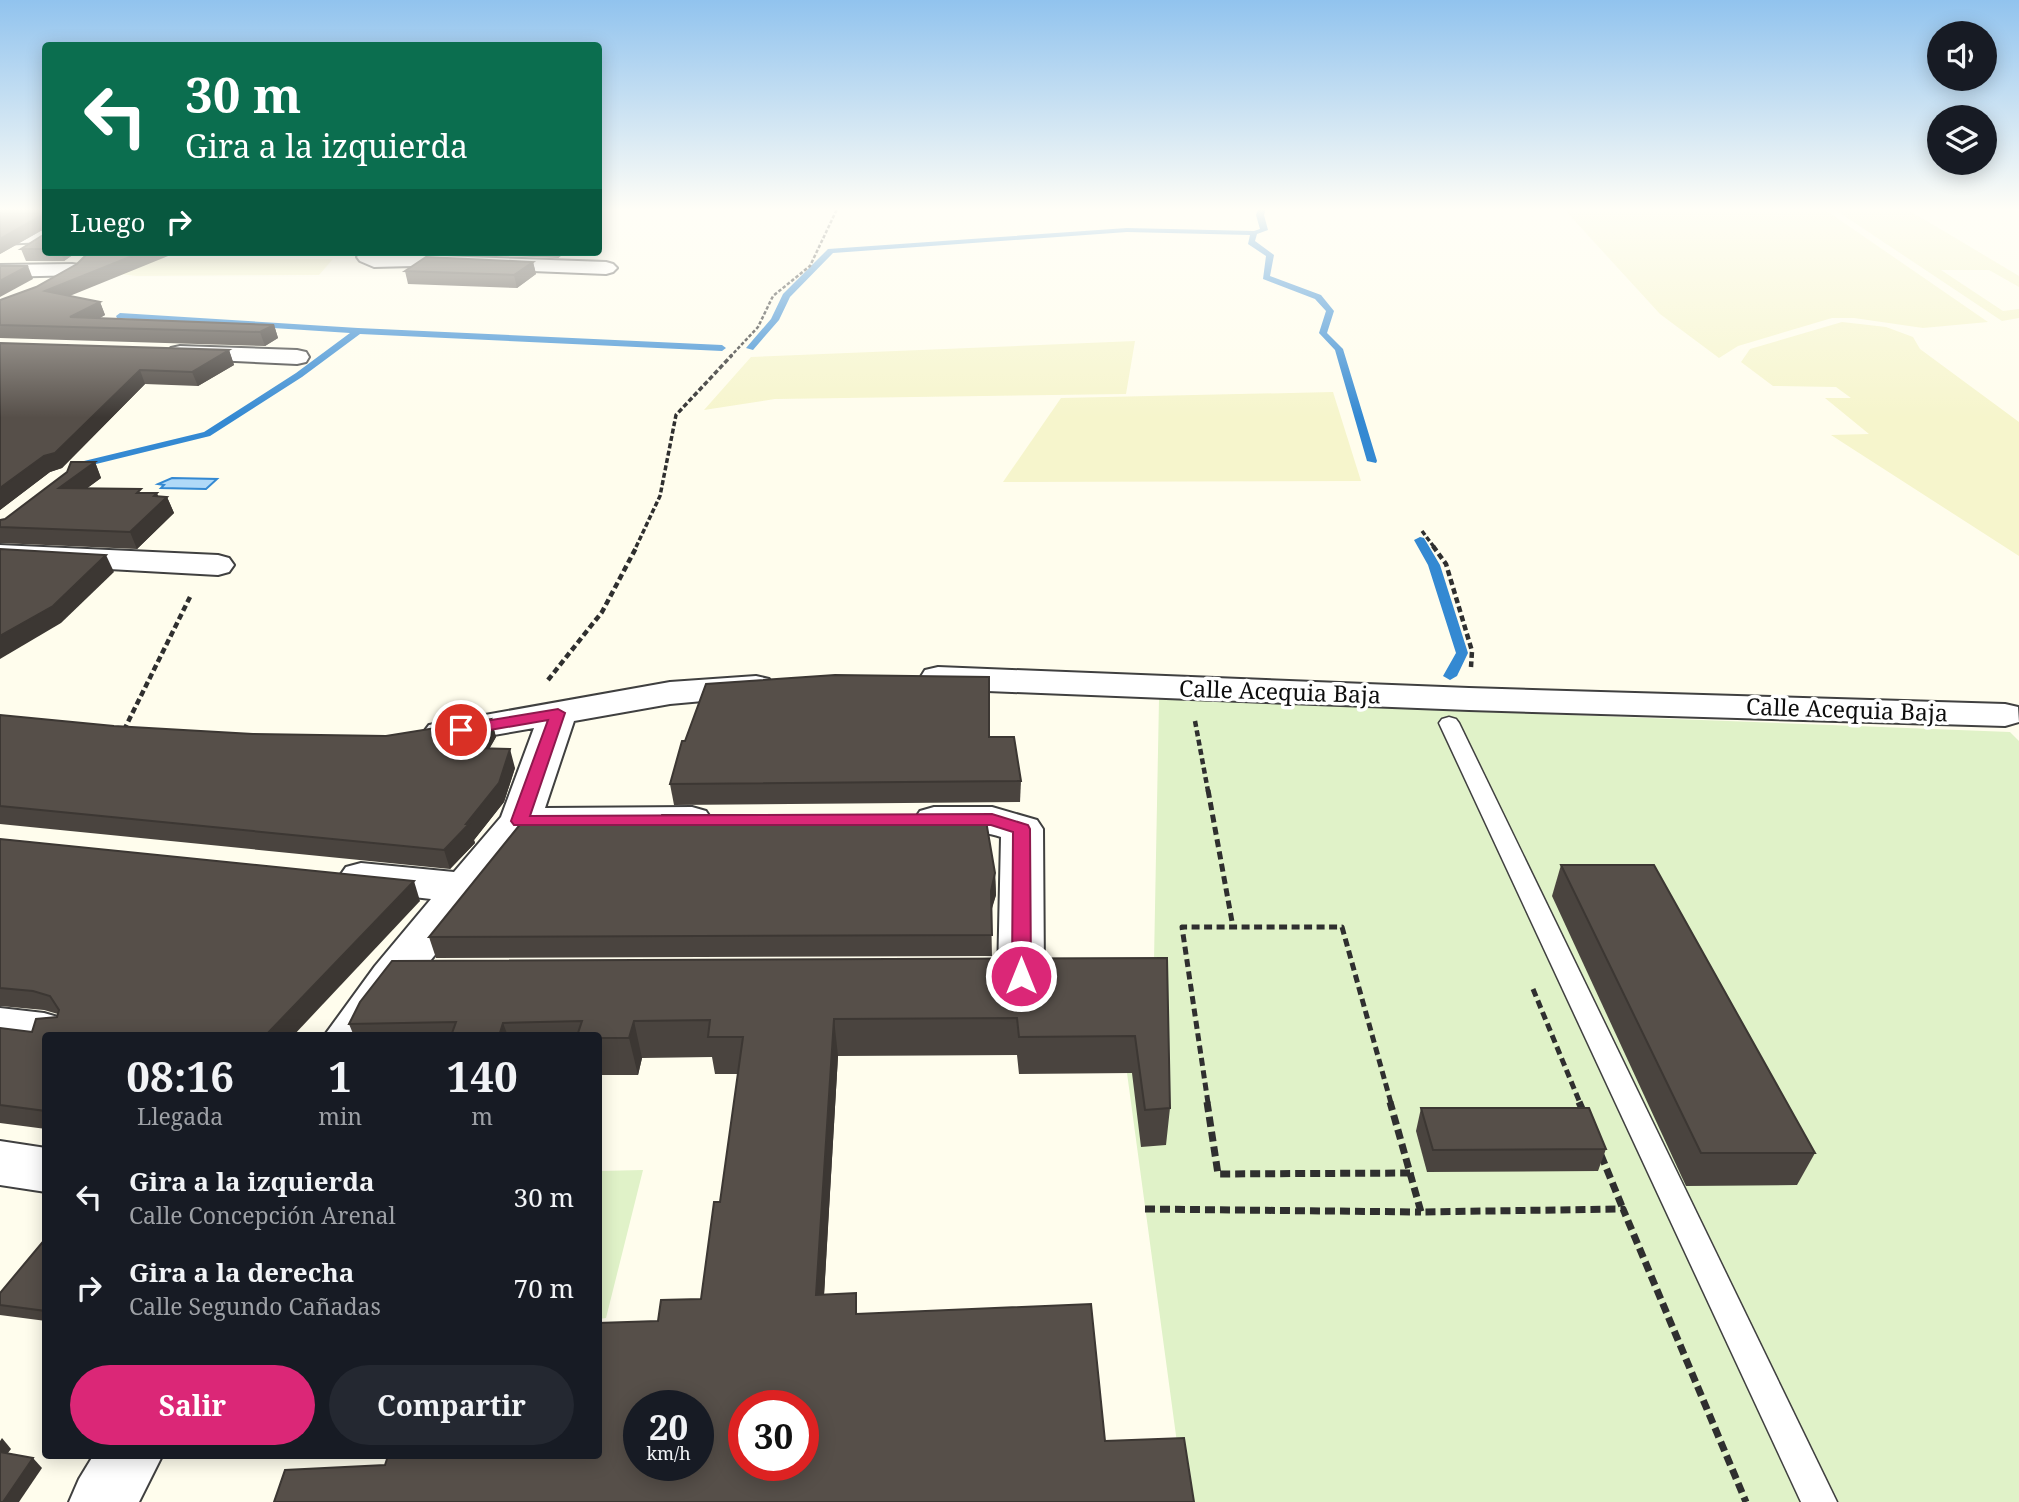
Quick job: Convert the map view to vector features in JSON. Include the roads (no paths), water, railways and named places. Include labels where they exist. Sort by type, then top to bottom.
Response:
[{"type":"street","points":[[162,352],[297,357]]},
{"type":"street","points":[[5,558],[218,565]]},
{"type":"street","name":"Calle Acequia Baja","points":[[904,677],[1459,711],[2005,715]]},
{"type":"street","points":[[404,739],[670,693],[794,685]]},
{"type":"street","points":[[351,1032],[391,978],[520,821],[544,716]]},
{"type":"street","points":[[520,821],[728,820]]},
{"type":"street","points":[[895,820],[992,820],[1022,829],[1021,976]]},
{"type":"street","points":[[329,874],[466,888]]},
{"type":"street","points":[[391,978],[446,978]]},
{"type":"street","points":[[0,1163],[42,1169]]},
{"type":"street","points":[[102,1502],[128,1459]]},
{"type":"lane","points":[[1459,711],[1819,1502]]},
{"type":"water","points":[[172,478],[217,479],[206,489],[161,488],[164,485],[158,484]]},
{"type":"waterway","points":[[750,348],[775,320],[786,296],[805,277]]},
{"type":"waterway","points":[[1266,277],[1318,297],[1330,311],[1323,333],[1339,349],[1372,461]]},
{"type":"waterway","points":[[120,316],[358,331]]},
{"type":"waterway","points":[[88,463],[207,434],[299,375],[358,331]]},
{"type":"waterway","points":[[358,331],[722,348]]},
{"type":"waterway","points":[[1420,540],[1434,565],[1462,653],[1450,676]]}]
